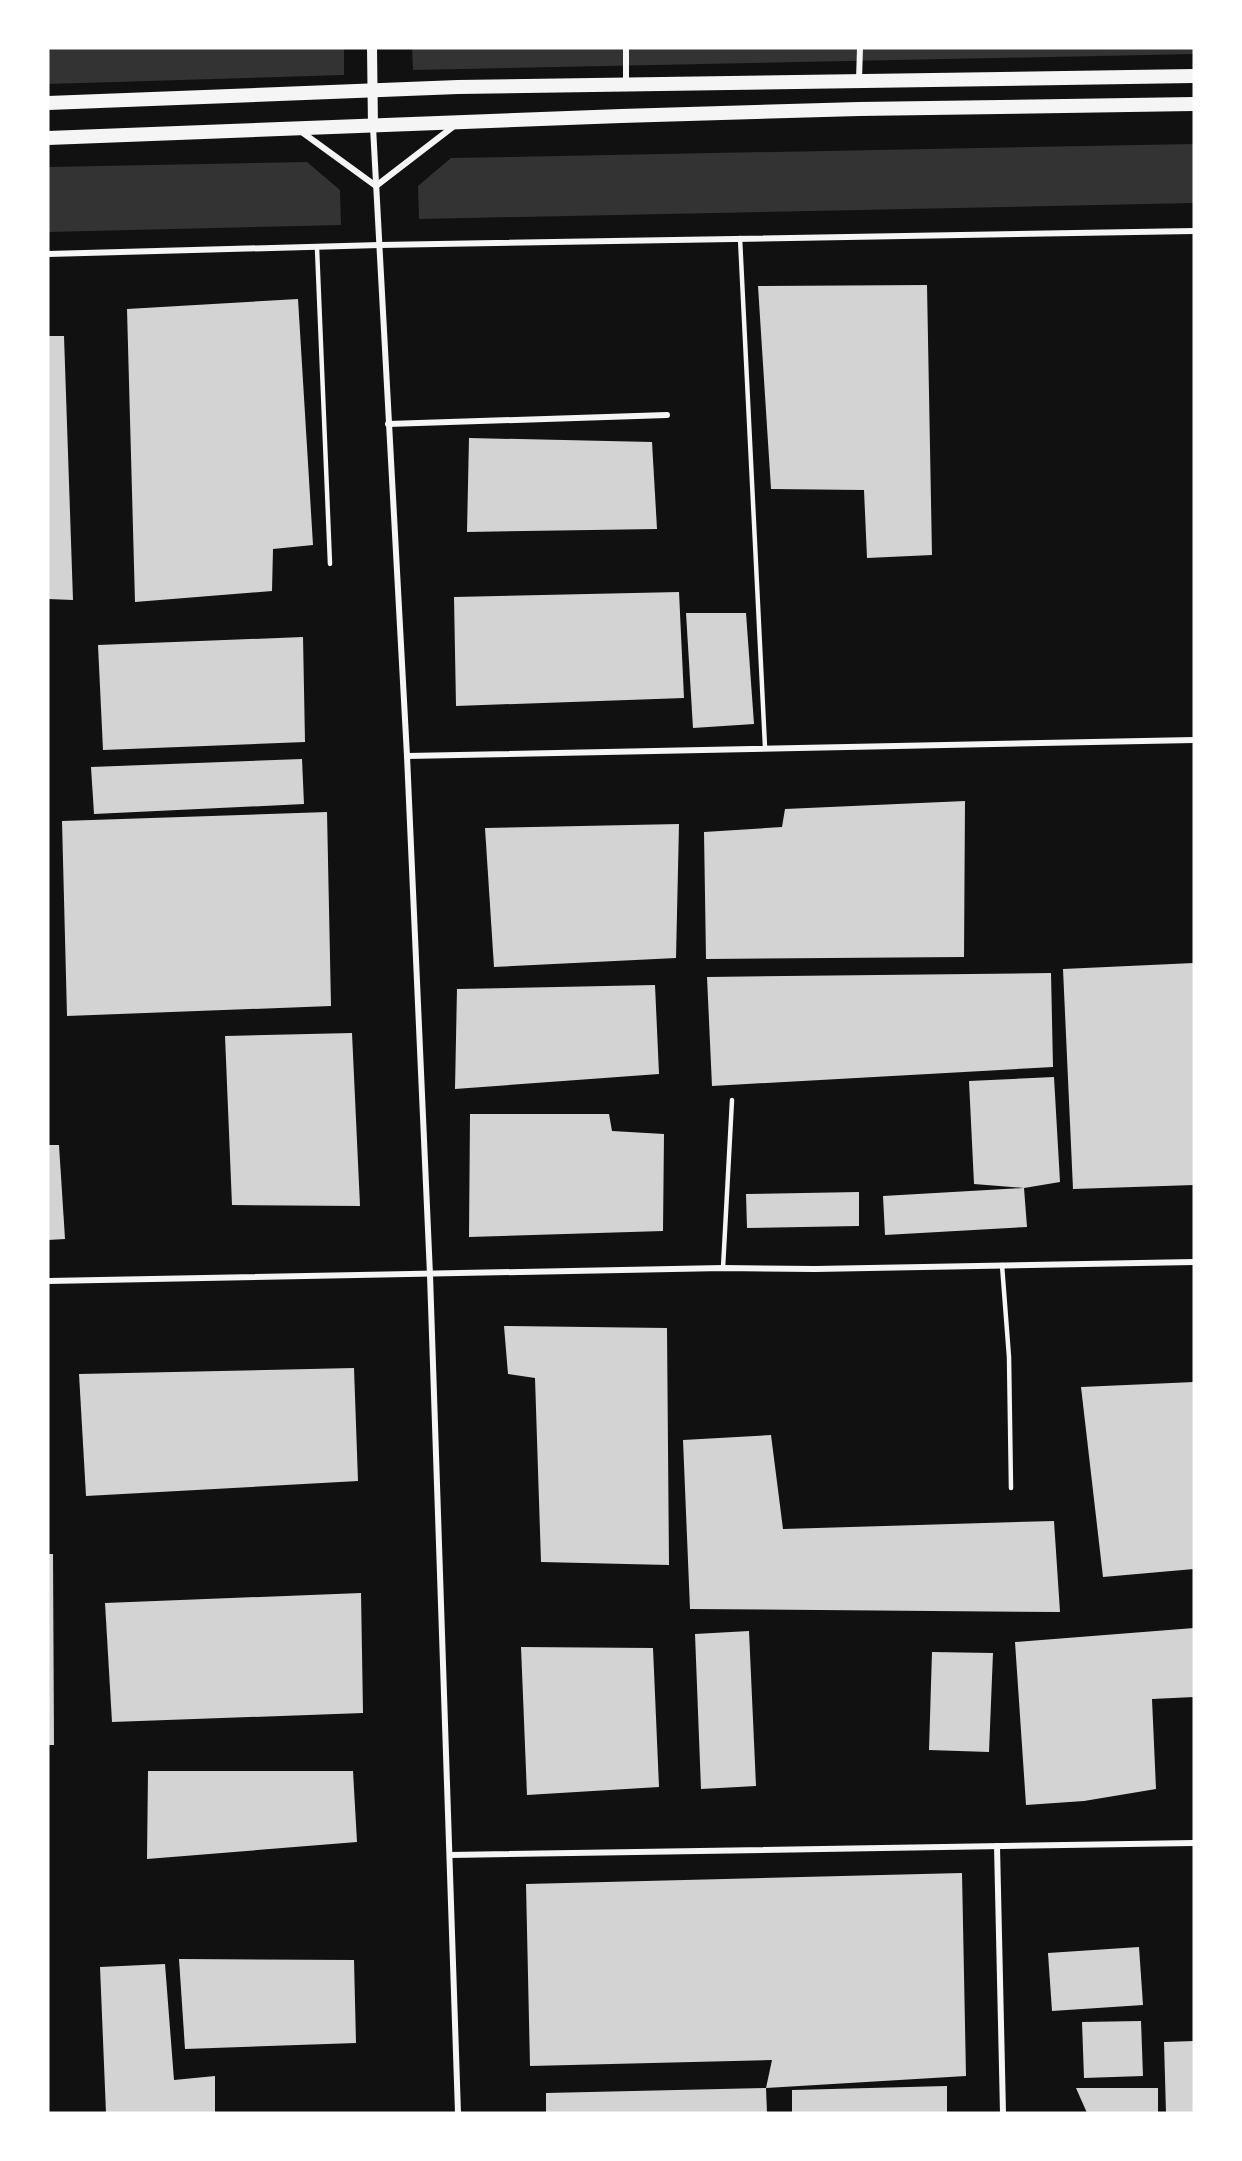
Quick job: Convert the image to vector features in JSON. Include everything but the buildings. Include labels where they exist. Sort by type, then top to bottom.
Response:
[{"type":"main road","points":[[48,103],[626,81],[860,76],[1194,76]]},
{"type":"main road","points":[[48,138],[859,109],[1194,104]]},
{"type":"street","points":[[372,48],[376,186],[407,756],[430,1275],[458,2113]]},
{"type":"street","points":[[626,48],[626,81]]},
{"type":"street","points":[[860,48],[860,76]]},
{"type":"street","points":[[376,186],[459,122]]},
{"type":"street","points":[[297,128],[376,186]]},
{"type":"street","points":[[48,254],[380,245],[1194,231]]},
{"type":"street","points":[[388,424],[667,415]]},
{"type":"street","points":[[407,756],[1194,740]]},
{"type":"street","points":[[48,1281],[723,1268],[815,1269],[1194,1262]]},
{"type":"street","points":[[450,1855],[1194,1843]]},
{"type":"street","points":[[997,1846],[1003,2113]]},
{"type":"lane","points":[[740,238],[765,747]]},
{"type":"lane","points":[[317,248],[330,564]]},
{"type":"lane","points":[[723,1268],[732,1100]]},
{"type":"lane","points":[[1002,1265],[1009,1358],[1011,1488]]},
{"type":"shaded area","points":[[48,48],[344,48],[344,75],[48,84]]},
{"type":"shaded area","points":[[412,48],[1194,48],[1194,54],[413,70]]},
{"type":"shaded area","points":[[1194,144],[1194,203],[419,219],[418,186],[451,158]]},
{"type":"shaded area","points":[[307,162],[340,190],[341,225],[48,232],[48,167]]}]
